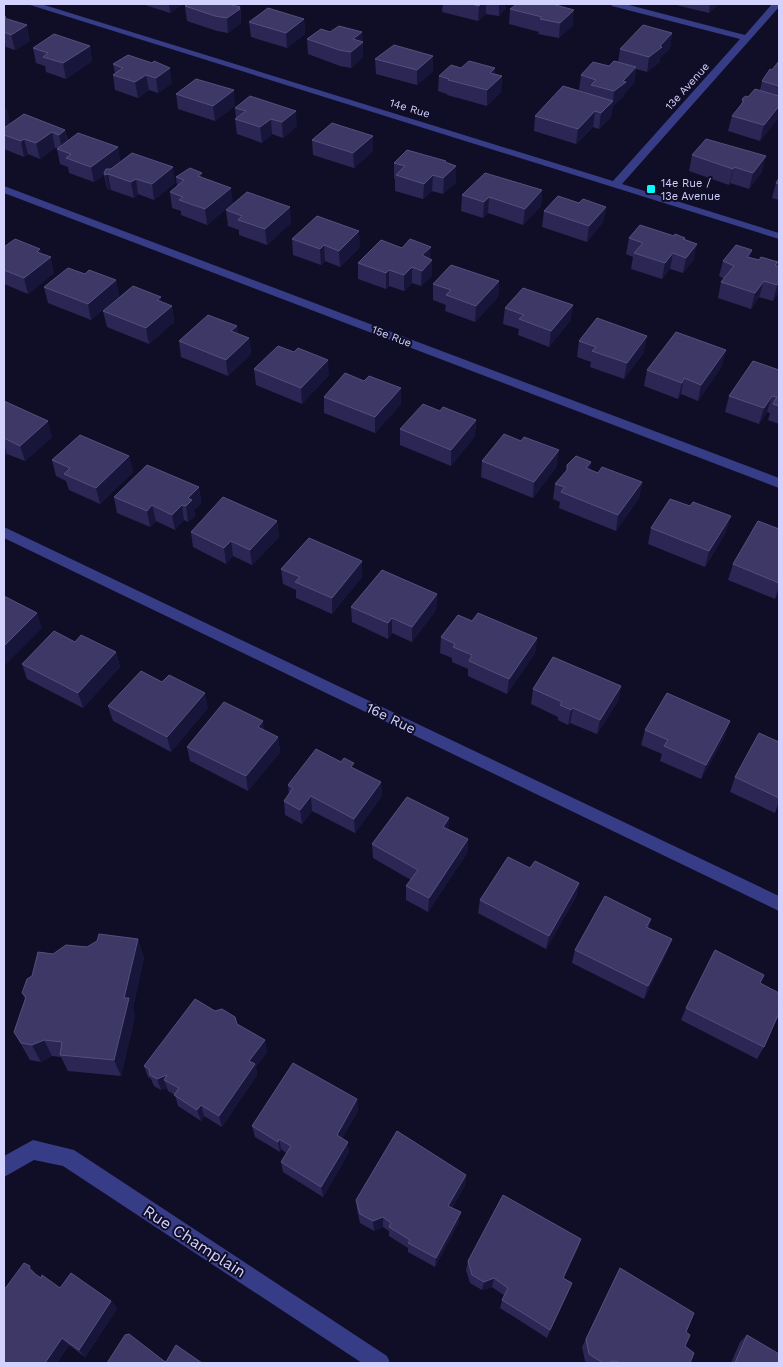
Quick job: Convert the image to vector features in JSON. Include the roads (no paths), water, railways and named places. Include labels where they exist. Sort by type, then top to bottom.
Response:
[{"type":"street","name":"14e Rue","points":[[32,4],[779,236]]},
{"type":"street","points":[[615,4],[747,38]]},
{"type":"street","name":"13e Avenue","points":[[615,185],[777,4]]},
{"type":"street","name":"15e Rue","points":[[4,189],[779,483]]},
{"type":"street","name":"16e Rue","points":[[4,532],[779,904]]},
{"type":"street","name":"Rue Champlain","points":[[4,1167],[34,1150],[67,1157],[380,1363]]},
{"type":"place","name":"14e Rue / 13e Avenue","points":[[651,189]]}]
